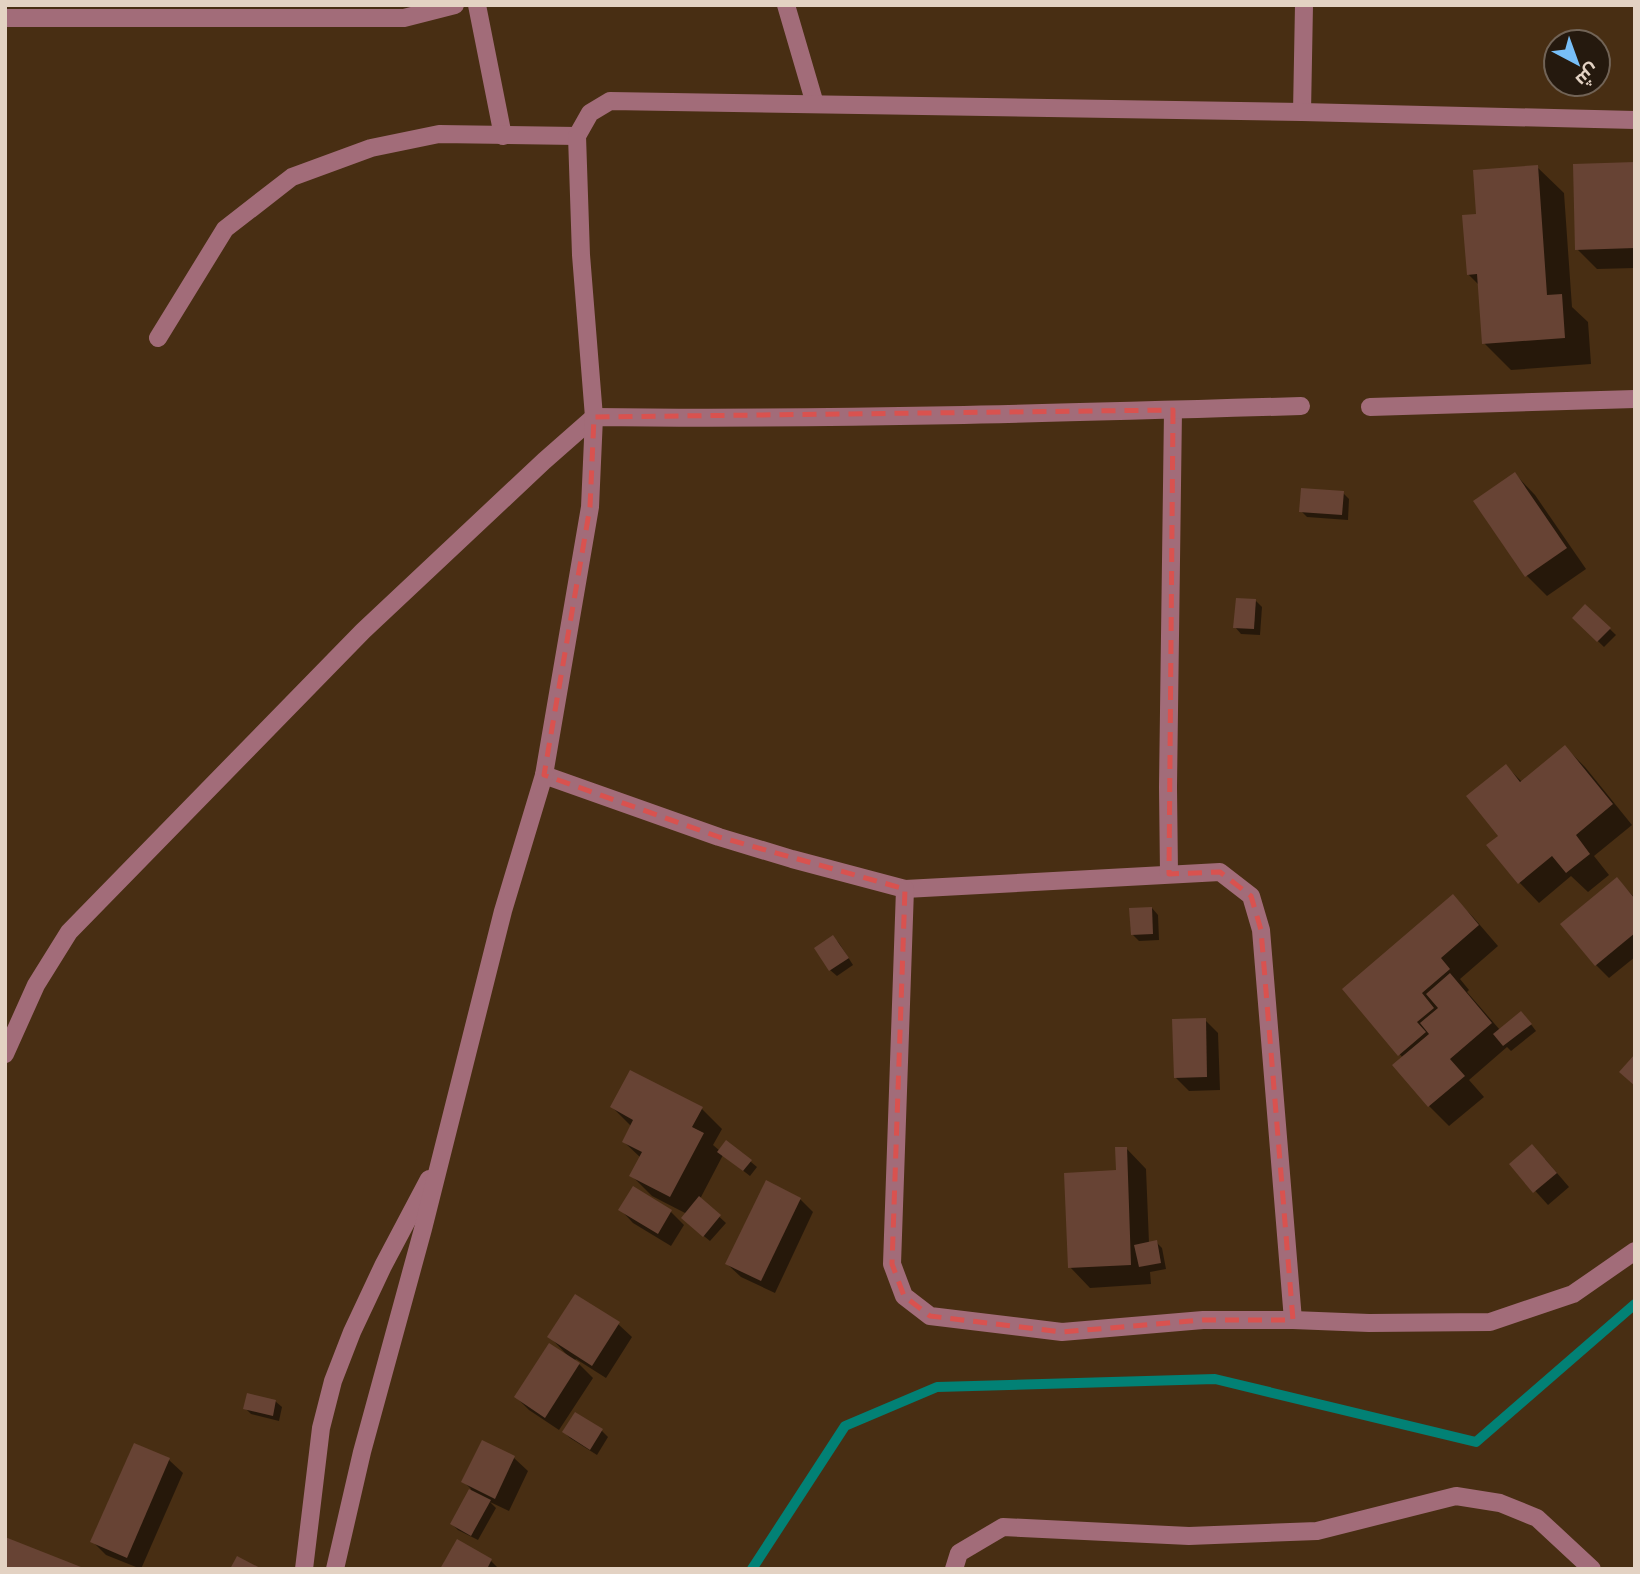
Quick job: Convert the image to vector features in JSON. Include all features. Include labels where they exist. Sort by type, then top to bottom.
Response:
[{"type":"street","points":[[5,18],[404,19],[455,5]]},
{"type":"street","points":[[477,5],[503,136]]},
{"type":"street","points":[[786,5],[815,104]]},
{"type":"street","points":[[1302,112],[1304,5]]},
{"type":"street","points":[[335,1569],[362,1452],[442,1154],[503,911],[544,775],[590,507],[594,418],[581,255],[577,136],[590,113],[611,101],[1635,120]]},
{"type":"street","points":[[158,338],[225,229],[292,177],[370,148],[439,134],[577,136]]},
{"type":"street","points":[[1370,407],[1635,399]]},
{"type":"street","points":[[5,1054],[36,985],[69,932],[363,631],[544,461],[594,418],[765,418],[1301,406]]},
{"type":"street","points":[[1169,874],[1173,410]]},
{"type":"street","points":[[544,775],[731,840],[905,889],[1220,872],[1251,896],[1261,930],[1293,1320]]},
{"type":"street","points":[[905,889],[892,1264],[904,1296],[930,1317],[1062,1332],[1203,1320],[1490,1322],[1573,1294],[1635,1251]]},
{"type":"street","points":[[304,1569],[321,1428],[333,1381],[352,1332],[383,1266],[442,1154]]},
{"type":"street","points":[[954,1569],[959,1553],[1003,1527],[1189,1536],[1317,1531],[1456,1496],[1500,1503],[1537,1518],[1592,1569]]},
{"type":"highlighted area","points":[[1173,410],[1169,874],[1220,872],[1251,896],[1261,930],[1293,1320],[1203,1320],[1062,1332],[930,1316],[904,1296],[892,1264],[905,889],[719,837],[544,775],[590,507],[594,417]]},
{"type":"building","points":[[1635,162],[1635,248],[1575,250],[1573,164]]},
{"type":"building","points":[[1538,165],[1547,295],[1562,294],[1565,338],[1482,344],[1477,274],[1467,275],[1462,215],[1476,214],[1473,170]]},
{"type":"building","points":[[1515,472],[1567,548],[1525,577],[1473,501]]},
{"type":"building","points":[[1301,488],[1344,491],[1342,515],[1299,512]]},
{"type":"building","points":[[1236,598],[1256,599],[1254,629],[1233,628]]},
{"type":"building","points":[[1585,604],[1611,628],[1597,642],[1572,618]]},
{"type":"building","points":[[1565,745],[1613,804],[1576,835],[1590,854],[1566,873],[1552,856],[1518,884],[1486,845],[1498,836],[1466,796],[1506,764],[1520,782]]},
{"type":"building","points":[[1617,877],[1635,899],[1635,933],[1595,966],[1560,924]]},
{"type":"building","points":[[1453,894],[1479,925],[1441,958],[1450,969],[1422,993],[1434,1008],[1417,1022],[1426,1032],[1398,1056],[1342,989]]},
{"type":"building","points":[[1152,907],[1153,934],[1131,935],[1129,908]]},
{"type":"building","points":[[833,935],[849,958],[829,971],[814,948]]},
{"type":"building","points":[[1450,973],[1492,1023],[1450,1059],[1465,1076],[1428,1107],[1392,1065],[1429,1034],[1420,1023],[1438,1008],[1426,994]]},
{"type":"building","points":[[1521,1011],[1532,1024],[1503,1046],[1493,1034]]},
{"type":"building","points":[[1206,1018],[1207,1077],[1174,1078],[1172,1019]]},
{"type":"building","points":[[1635,1054],[1635,1086],[1619,1072]]},
{"type":"building","points":[[630,1070],[703,1107],[692,1127],[704,1133],[670,1197],[629,1176],[642,1152],[622,1142],[633,1120],[610,1107]]},
{"type":"building","points":[[726,1140],[752,1160],[743,1171],[717,1152]]},
{"type":"building","points":[[1532,1144],[1557,1173],[1533,1193],[1509,1164]]},
{"type":"building","points":[[1115,1147],[1127,1147],[1131,1265],[1068,1268],[1064,1173],[1116,1170]]},
{"type":"building","points":[[766,1180],[801,1198],[761,1281],[725,1264]]},
{"type":"building","points":[[633,1186],[672,1210],[658,1234],[618,1210]]},
{"type":"building","points":[[699,1196],[721,1215],[703,1237],[681,1218]]},
{"type":"building","points":[[1157,1240],[1161,1263],[1139,1267],[1134,1245]]},
{"type":"building","points":[[575,1294],[620,1322],[592,1366],[547,1337]]},
{"type":"building","points":[[549,1343],[580,1363],[545,1418],[514,1397]]},
{"type":"building","points":[[247,1393],[276,1400],[273,1416],[243,1409]]},
{"type":"building","points":[[575,1412],[603,1429],[590,1450],[562,1432]]},
{"type":"building","points":[[482,1440],[515,1456],[495,1499],[461,1482]]},
{"type":"building","points":[[134,1443],[170,1458],[127,1558],[90,1542]]},
{"type":"building","points":[[469,1489],[491,1500],[471,1536],[450,1524]]},
{"type":"building","points":[[5,1537],[81,1567],[5,1569]]},
{"type":"building","points":[[457,1539],[492,1559],[487,1569],[440,1569]]},
{"type":"building","points":[[237,1556],[262,1569],[230,1569]]},
{"type":"waterway","points":[[752,1569],[845,1426],[937,1387],[1215,1379],[1476,1442],[1635,1304]]}]
